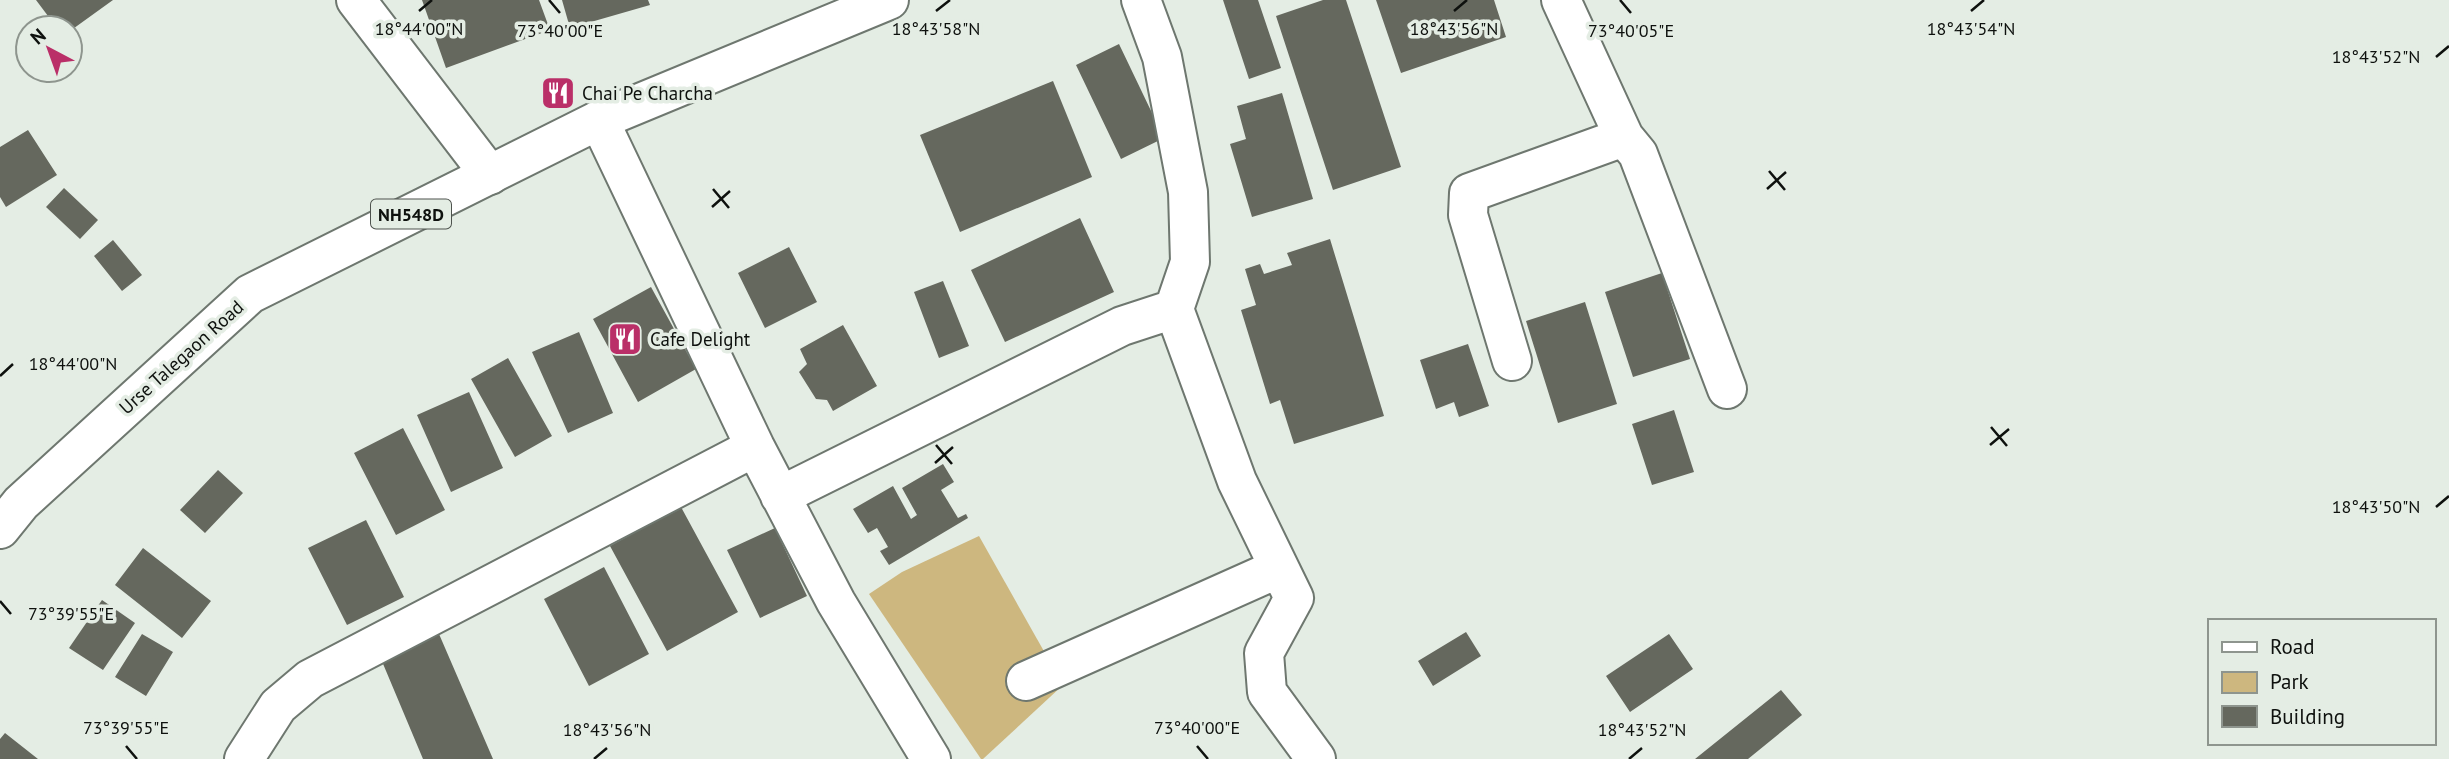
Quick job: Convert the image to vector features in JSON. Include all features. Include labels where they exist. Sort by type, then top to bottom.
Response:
[{"type":"main road","points":[[356,0],[489,175]]},
{"type":"main road","name":"Urse Talegaon Road","points":[[0,529],[21,503],[250,295],[599,120],[889,0]]},
{"type":"main road","points":[[1141,0],[1162,57],[1188,192],[1190,262],[1174,309],[1237,481],[1294,598],[1264,653],[1267,692],[1316,759]]},
{"type":"main road","points":[[1561,0],[1624,137],[1638,153],[1727,389]]},
{"type":"main road","points":[[599,120],[780,496],[836,601],[931,759]]},
{"type":"main road","points":[[1513,361],[1468,215],[1469,193],[1624,137]]},
{"type":"main road","points":[[780,496],[1122,326],[1174,309]]},
{"type":"main road","points":[[244,759],[278,706],[310,679],[755,447]]},
{"type":"main road","points":[[1026,681],[1279,568]]},
{"type":"green space","points":[[979,536],[1063,685],[983,759],[869,594],[902,572]]},
{"type":"building","points":[[36,0],[113,0],[84,21],[84,14],[46,14]]},
{"type":"building","points":[[422,0],[539,0],[550,30],[446,68]]},
{"type":"building","points":[[562,0],[648,0],[650,5],[570,28]]},
{"type":"building","points":[[1223,0],[1258,0],[1281,68],[1249,79]]},
{"type":"building","points":[[1323,0],[1346,0],[1401,167],[1333,190],[1276,16]]},
{"type":"building","points":[[1376,0],[1494,0],[1506,37],[1401,73]]},
{"type":"building","points":[[1119,44],[1164,138],[1121,159],[1076,65]]},
{"type":"building","points":[[1053,81],[1092,177],[960,232],[920,135]]},
{"type":"building","points":[[1282,93],[1313,199],[1252,217],[1230,144],[1246,139],[1237,106]]},
{"type":"building","points":[[28,130],[57,175],[6,207],[0,197],[0,147]]},
{"type":"building","points":[[64,188],[98,220],[80,239],[46,207]]},
{"type":"building","points":[[1080,218],[1114,292],[1005,342],[971,270]]},
{"type":"building","points":[[1330,239],[1384,416],[1294,444],[1280,400],[1270,404],[1241,310],[1256,305],[1245,269],[1260,264],[1264,274],[1292,265],[1287,253]]},
{"type":"building","points":[[113,240],[142,275],[122,291],[94,256]]},
{"type":"building","points":[[789,247],[817,302],[765,328],[738,273]]},
{"type":"building","points":[[1662,273],[1690,359],[1633,377],[1605,292]]},
{"type":"building","points":[[943,281],[969,346],[939,358],[914,292]]},
{"type":"building","points":[[651,287],[696,369],[638,402],[593,319]]},
{"type":"building","points":[[1585,302],[1617,404],[1558,423],[1526,321]]},
{"type":"building","points":[[843,325],[877,386],[833,411],[827,400],[816,399],[799,372],[807,364],[800,349]]},
{"type":"building","points":[[579,332],[613,413],[568,433],[532,352]]},
{"type":"building","points":[[1468,344],[1489,406],[1459,417],[1454,402],[1436,409],[1420,360]]},
{"type":"building","points":[[508,358],[552,436],[515,457],[471,379]]},
{"type":"building","points":[[469,392],[503,468],[451,492],[417,415]]},
{"type":"building","points":[[1674,410],[1694,472],[1652,485],[1632,424]]},
{"type":"building","points":[[403,428],[445,510],[396,535],[354,453]]},
{"type":"building","points":[[943,464],[954,482],[941,490],[958,518],[966,514],[968,518],[889,565],[880,551],[888,547],[877,528],[868,533],[853,509],[893,486],[911,519],[917,515],[902,488]]},
{"type":"building","points":[[218,470],[243,493],[205,533],[180,510]]},
{"type":"building","points":[[681,507],[738,612],[667,651],[610,546]]},
{"type":"building","points":[[366,520],[404,597],[347,625],[308,548]]},
{"type":"building","points":[[775,528],[807,596],[760,618],[727,550]]},
{"type":"building","points":[[143,548],[211,601],[182,638],[115,585]]},
{"type":"building","points":[[604,567],[649,654],[589,686],[544,599]]},
{"type":"building","points":[[102,600],[135,623],[103,670],[69,648]]},
{"type":"building","points":[[1466,632],[1481,656],[1433,686],[1418,661]]},
{"type":"building","points":[[142,634],[173,652],[146,696],[115,677]]},
{"type":"building","points":[[439,634],[493,759],[423,759],[381,659]]},
{"type":"building","points":[[1669,634],[1693,669],[1630,712],[1606,676]]},
{"type":"building","points":[[1781,690],[1802,715],[1748,759],[1695,759]]},
{"type":"building","points":[[5,733],[38,759],[0,759],[0,739]]},
{"type":"place","name":"Chai Pe Charcha","points":[[558,93]]},
{"type":"place","name":"Cafe Delight","points":[[625,339]]}]
